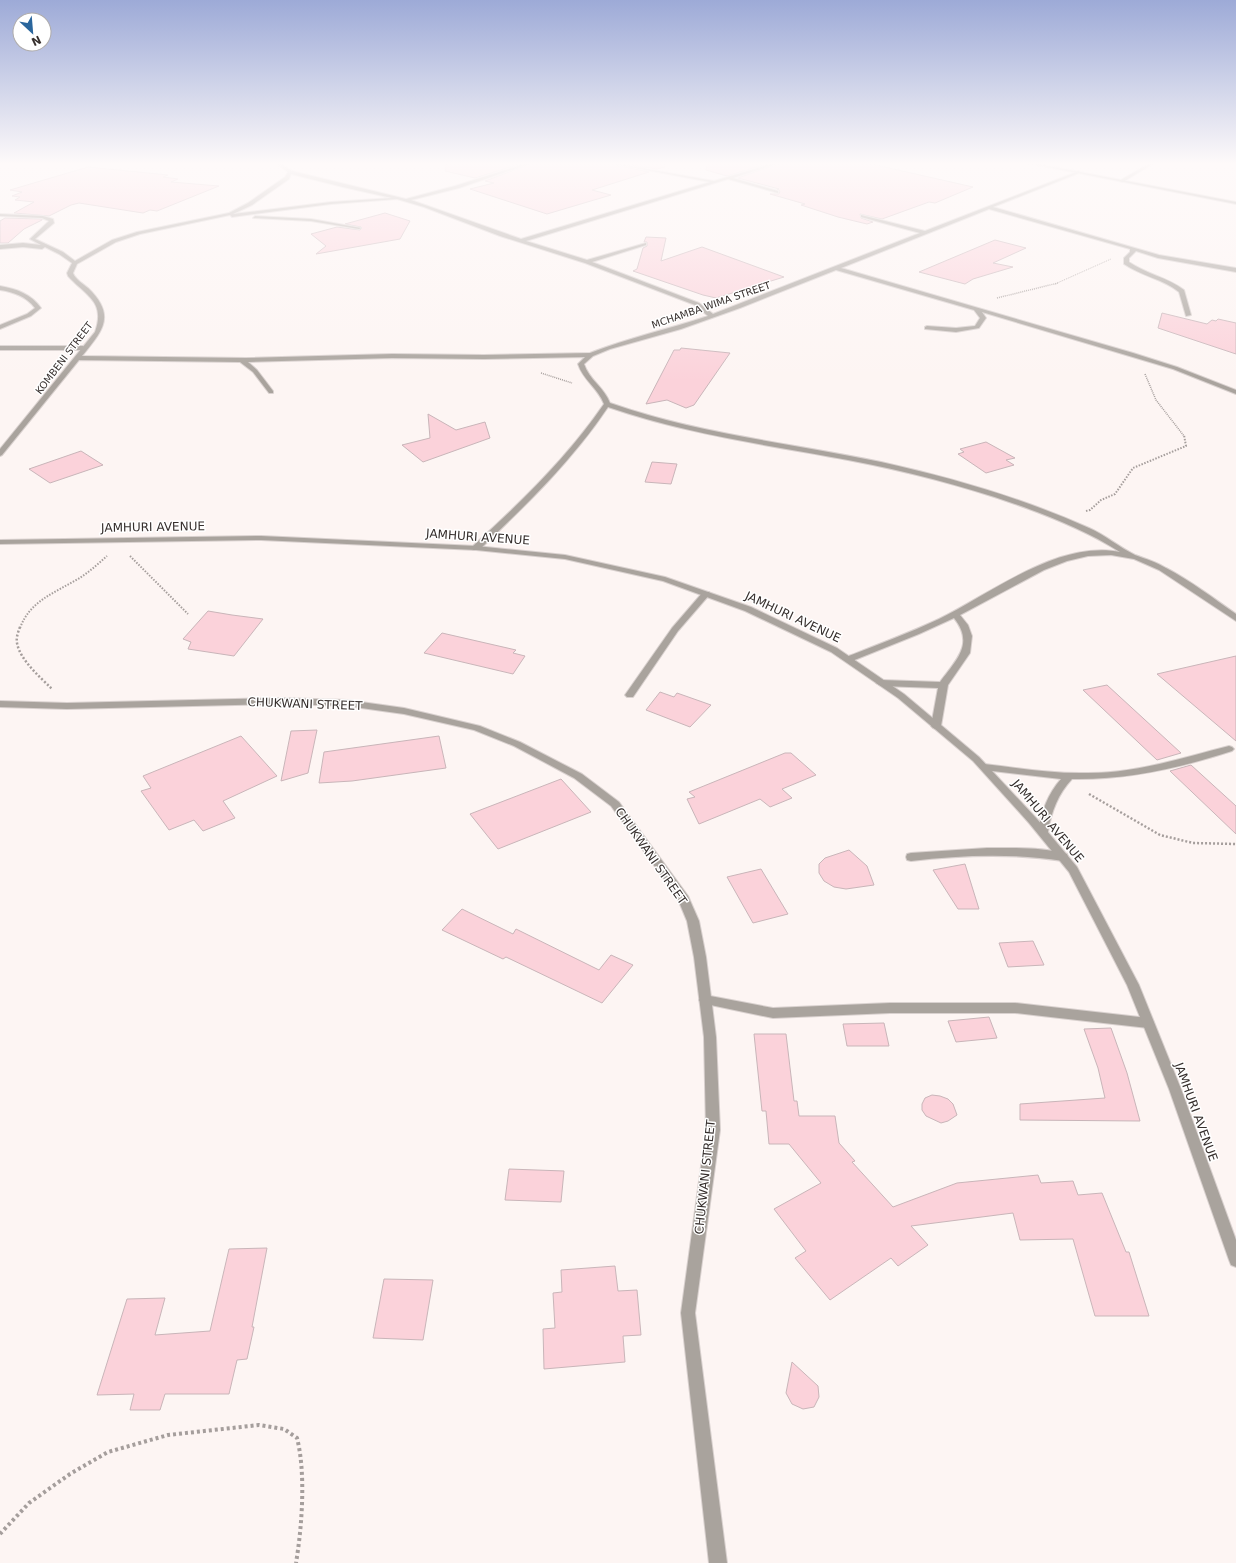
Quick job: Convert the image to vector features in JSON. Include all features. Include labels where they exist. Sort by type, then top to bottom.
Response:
[{"type":"street","points":[[36,236],[32,239],[54,249],[75,264],[102,247],[127,236]]},
{"type":"street","points":[[506,236],[587,262],[697,304],[712,316]]},
{"type":"street","points":[[520,241],[537,236]]},
{"type":"street","name":"MCHAMBA WIMA STREET","points":[[591,355],[608,348],[712,316],[913,236]]},
{"type":"street","points":[[1090,236],[1173,260],[1236,270]]},
{"type":"street","points":[[587,262],[644,244]]},
{"type":"street","points":[[0,247],[23,245],[54,249]]},
{"type":"street","points":[[1133,248],[1133,252],[1129,255],[1126,261],[1127,264],[1169,281],[1182,291],[1188,315]]},
{"type":"street","name":"KOMBENI STREET","points":[[0,454],[83,348],[98,332],[102,320],[101,310],[96,300],[71,276],[70,273],[75,264]]},
{"type":"street","points":[[836,268],[961,306],[1143,358],[1175,368],[1236,392]]},
{"type":"street","points":[[0,288],[11,290],[28,297],[34,301],[38,308],[29,315],[0,326]]},
{"type":"street","points":[[927,328],[956,330],[978,327],[983,318],[977,310]]},
{"type":"street","points":[[0,348],[83,348]]},
{"type":"street","points":[[76,358],[242,360],[392,356],[484,358],[591,355]]},
{"type":"street","points":[[476,548],[532,496],[559,468],[583,440],[607,404],[605,394],[583,373],[581,364],[591,355]]},
{"type":"street","points":[[242,360],[255,371],[270,392]]},
{"type":"street","points":[[607,404],[651,420],[690,429],[843,456],[912,471],[969,487],[1088,530],[1134,557],[1152,564],[1177,578],[1236,618]]},
{"type":"street","name":"JAMHURI AVENUE","points":[[0,542],[118,543],[261,538],[476,548],[565,557],[665,579],[748,609],[834,650],[849,659],[881,683],[976,759],[1074,870],[1133,985],[1175,1089],[1236,1260]]},
{"type":"street","points":[[849,659],[922,630],[1046,565],[1086,555],[1107,554],[1134,557]]},
{"type":"street","points":[[630,695],[660,649],[691,610],[706,594]]},
{"type":"street","points":[[936,726],[943,685],[966,653],[968,636],[964,625],[955,614]]},
{"type":"street","points":[[881,683],[943,685]]},
{"type":"street","name":"CHUKWANI STREET","points":[[0,704],[67,706],[198,702],[347,703],[404,711],[477,728],[518,744],[578,776],[615,804],[682,896],[693,921],[705,1000],[710,1037],[713,1130],[688,1313],[718,1563]]},
{"type":"street","points":[[984,767],[1067,778],[1114,774],[1170,766],[1204,758],[1229,749]]},
{"type":"street","points":[[1042,832],[1044,819],[1050,805],[1067,778]]},
{"type":"street","points":[[911,857],[964,852],[1038,852],[1062,857]]},
{"type":"street","points":[[705,1000],[773,1013],[890,1008],[1015,1008],[1148,1023]]},
{"type":"path","points":[[961,306],[1059,283],[1099,263],[1129,255]]},
{"type":"path","points":[[1059,519],[1090,510],[1101,500],[1116,494],[1133,468],[1186,446],[1182,429],[1170,419],[1150,391],[1144,374],[1143,358]]},
{"type":"path","points":[[536,372],[558,379],[600,388]]},
{"type":"path","points":[[67,706],[28,661],[17,643],[20,628],[27,613],[38,600],[56,589],[78,579],[118,543],[188,614]]},
{"type":"path","points":[[1067,778],[1153,832],[1190,843],[1221,846],[1236,844]]},
{"type":"path","points":[[1230,845],[1236,848]]},
{"type":"path","points":[[0,1534],[30,1503],[70,1474],[108,1452],[168,1435],[259,1425],[284,1429],[296,1438],[301,1454],[301,1531],[296,1563]]},
{"type":"building","points":[[0,236],[16,236],[8,243],[0,243]]},
{"type":"building","points":[[313,236],[402,236],[400,239],[316,254],[326,246]]},
{"type":"building","points":[[646,237],[666,238],[661,261],[702,247],[784,277],[716,298],[703,295],[633,271],[637,269],[643,248],[647,246],[647,242],[644,242]]},
{"type":"building","points":[[995,240],[1026,248],[993,263],[1013,267],[973,279],[965,284],[919,272]]},
{"type":"building","points":[[1162,313],[1207,324],[1212,320],[1216,321],[1218,319],[1236,323],[1236,354],[1158,328]]},
{"type":"building","points":[[681,348],[730,353],[694,405],[686,408],[667,400],[646,404],[674,350],[680,350]]},
{"type":"building","points":[[428,414],[456,430],[485,422],[490,438],[423,462],[402,445],[430,438]]},
{"type":"building","points":[[986,442],[1015,458],[1006,460],[1014,465],[986,473],[958,454],[964,452],[960,449]]},
{"type":"building","points":[[81,451],[103,465],[50,483],[29,469]]},
{"type":"building","points":[[652,462],[677,464],[671,484],[645,482]]},
{"type":"building","points":[[208,611],[263,619],[234,656],[188,649],[191,642],[183,639]]},
{"type":"building","points":[[442,633],[516,650],[513,653],[525,656],[513,674],[424,653]]},
{"type":"building","points":[[1236,656],[1236,741],[1157,674]]},
{"type":"building","points":[[1107,685],[1181,753],[1157,760],[1083,690]]},
{"type":"building","points":[[660,692],[674,697],[677,693],[711,705],[690,727],[646,710]]},
{"type":"building","points":[[317,730],[308,773],[281,781],[291,731]]},
{"type":"building","points":[[241,736],[277,776],[223,801],[235,818],[203,831],[194,820],[169,830],[141,791],[151,788],[143,776]]},
{"type":"building","points":[[439,736],[446,768],[352,781],[319,783],[324,752]]},
{"type":"building","points":[[785,753],[791,753],[816,775],[782,789],[792,798],[770,807],[760,799],[699,824],[687,799],[695,797],[689,792]]},
{"type":"building","points":[[1191,765],[1236,806],[1236,834],[1170,771]]},
{"type":"building","points":[[561,779],[591,812],[498,849],[470,814]]},
{"type":"building","points":[[849,850],[867,866],[874,885],[846,889],[834,887],[824,881],[819,873],[819,864],[825,858]]},
{"type":"building","points":[[965,864],[979,909],[958,909],[933,870]]},
{"type":"building","points":[[761,869],[788,914],[753,923],[727,877]]},
{"type":"building","points":[[462,909],[513,934],[516,929],[599,970],[611,955],[633,965],[602,1003],[506,957],[503,959],[442,930]]},
{"type":"building","points":[[1033,941],[1044,965],[1008,967],[999,943]]},
{"type":"building","points":[[989,1017],[997,1038],[956,1042],[948,1021]]},
{"type":"building","points":[[884,1023],[889,1046],[847,1046],[843,1024]]},
{"type":"building","points":[[1111,1028],[1127,1073],[1140,1121],[1020,1120],[1020,1104],[1105,1098],[1098,1068],[1084,1029]]},
{"type":"building","points":[[754,1034],[786,1034],[794,1101],[797,1101],[799,1116],[835,1116],[839,1143],[855,1161],[852,1162],[893,1207],[957,1183],[1038,1175],[1041,1183],[1073,1181],[1078,1195],[1102,1193],[1126,1252],[1129,1252],[1149,1316],[1095,1316],[1073,1239],[1020,1240],[1013,1213],[911,1226],[928,1245],[898,1266],[891,1258],[830,1300],[795,1258],[806,1251],[774,1209],[821,1183],[789,1144],[769,1144],[766,1111],[762,1111]]},
{"type":"building","points":[[932,1095],[948,1099],[953,1104],[957,1115],[948,1121],[941,1123],[926,1116],[922,1110],[922,1104],[925,1098]]},
{"type":"building","points":[[509,1169],[564,1171],[561,1202],[505,1200]]},
{"type":"building","points":[[267,1248],[252,1327],[254,1327],[247,1359],[237,1360],[229,1394],[165,1394],[160,1410],[130,1410],[134,1394],[97,1395],[127,1299],[165,1298],[155,1335],[210,1331],[229,1249]]},
{"type":"building","points":[[615,1266],[618,1291],[637,1290],[641,1335],[623,1336],[625,1362],[544,1369],[543,1329],[555,1328],[553,1293],[562,1292],[561,1270]]},
{"type":"building","points":[[384,1279],[433,1280],[423,1340],[373,1338]]},
{"type":"building","points":[[792,1362],[818,1386],[819,1397],[814,1407],[803,1409],[792,1404],[786,1393]]}]
